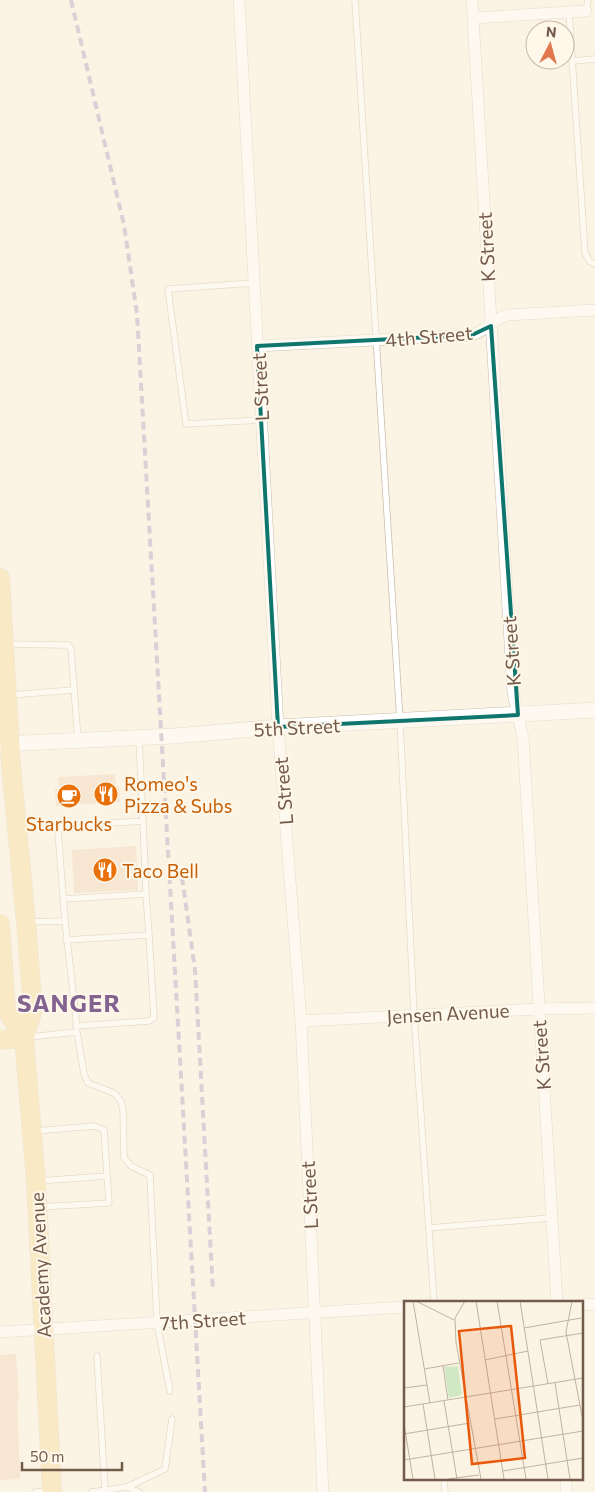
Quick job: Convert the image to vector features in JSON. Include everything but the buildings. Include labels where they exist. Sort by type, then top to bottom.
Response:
[{"type":"main road","points":[[0,578],[7,695],[5,744],[26,922],[33,1009],[24,1038]]},
{"type":"main road","points":[[0,924],[6,1009],[24,1038]]},
{"type":"main road","points":[[0,1040],[24,1038]]},
{"type":"main road","name":"Academy Avenue","points":[[24,1038],[36,1181],[43,1330],[46,1492]]},
{"type":"street","name":"L Street","points":[[239,0],[278,727],[301,1021],[322,1492]]},
{"type":"street","name":"K Street","points":[[472,0],[513,693],[523,738],[557,1301]]},
{"type":"street","points":[[473,18],[569,12],[587,6]]},
{"type":"street","name":"4th Street","points":[[257,346],[472,335],[480,333],[501,317],[507,315],[595,310]]},
{"type":"street","name":"5th Street","points":[[5,744],[174,736],[278,727],[400,722],[595,710]]},
{"type":"street","name":"Jensen Avenue","points":[[301,1021],[538,1009],[595,1008]]},
{"type":"street","points":[[582,1305],[595,1304]]},
{"type":"street","name":"7th Street","points":[[0,1332],[404,1307]]},
{"type":"lane","points":[[356,0],[400,722],[414,1015],[434,1301]]},
{"type":"lane","points":[[569,12],[570,20]]},
{"type":"lane","points":[[575,61],[595,59]]},
{"type":"lane","points":[[574,70],[585,253],[590,262],[595,264]]},
{"type":"lane","points":[[254,283],[168,289],[186,424],[262,420]]},
{"type":"lane","points":[[3,644],[68,645],[71,649],[78,741]]},
{"type":"lane","points":[[7,695],[74,690]]},
{"type":"lane","points":[[24,1038],[77,1029],[149,1021],[154,1018],[138,737]]},
{"type":"lane","points":[[143,821],[63,826],[58,830],[66,940],[84,1074],[88,1083],[114,1094],[120,1101],[124,1158],[131,1166],[150,1175],[158,1323],[170,1391]]},
{"type":"lane","points":[[63,900],[146,894]]},
{"type":"lane","points":[[26,922],[65,921]]},
{"type":"lane","points":[[66,940],[149,935]]},
{"type":"lane","points":[[32,1131],[94,1126],[104,1130],[110,1203],[37,1207]]},
{"type":"lane","points":[[36,1181],[107,1176]]},
{"type":"lane","points":[[430,1228],[551,1218]]},
{"type":"lane","points":[[97,1356],[105,1491]]},
{"type":"lane","points":[[92,1492],[127,1487],[165,1469],[172,1419]]},
{"type":"lane","points":[[127,1487],[139,1492]]},
{"type":"highlighted area","points":[[491,326],[518,715],[278,727],[257,346],[472,335]]},
{"type":"railway","points":[[71,0],[124,225],[137,314],[205,1492]]},
{"type":"railway","points":[[182,877],[195,970],[213,1291]]},
{"type":"place","name":"Romeo's Pizza & Subs","points":[[106,794]]},
{"type":"place","name":"Starbucks","points":[[69,796]]},
{"type":"place","name":"Taco Bell","points":[[105,870]]},
{"type":"district","name":"SANGER","points":[[69,1002]]}]
